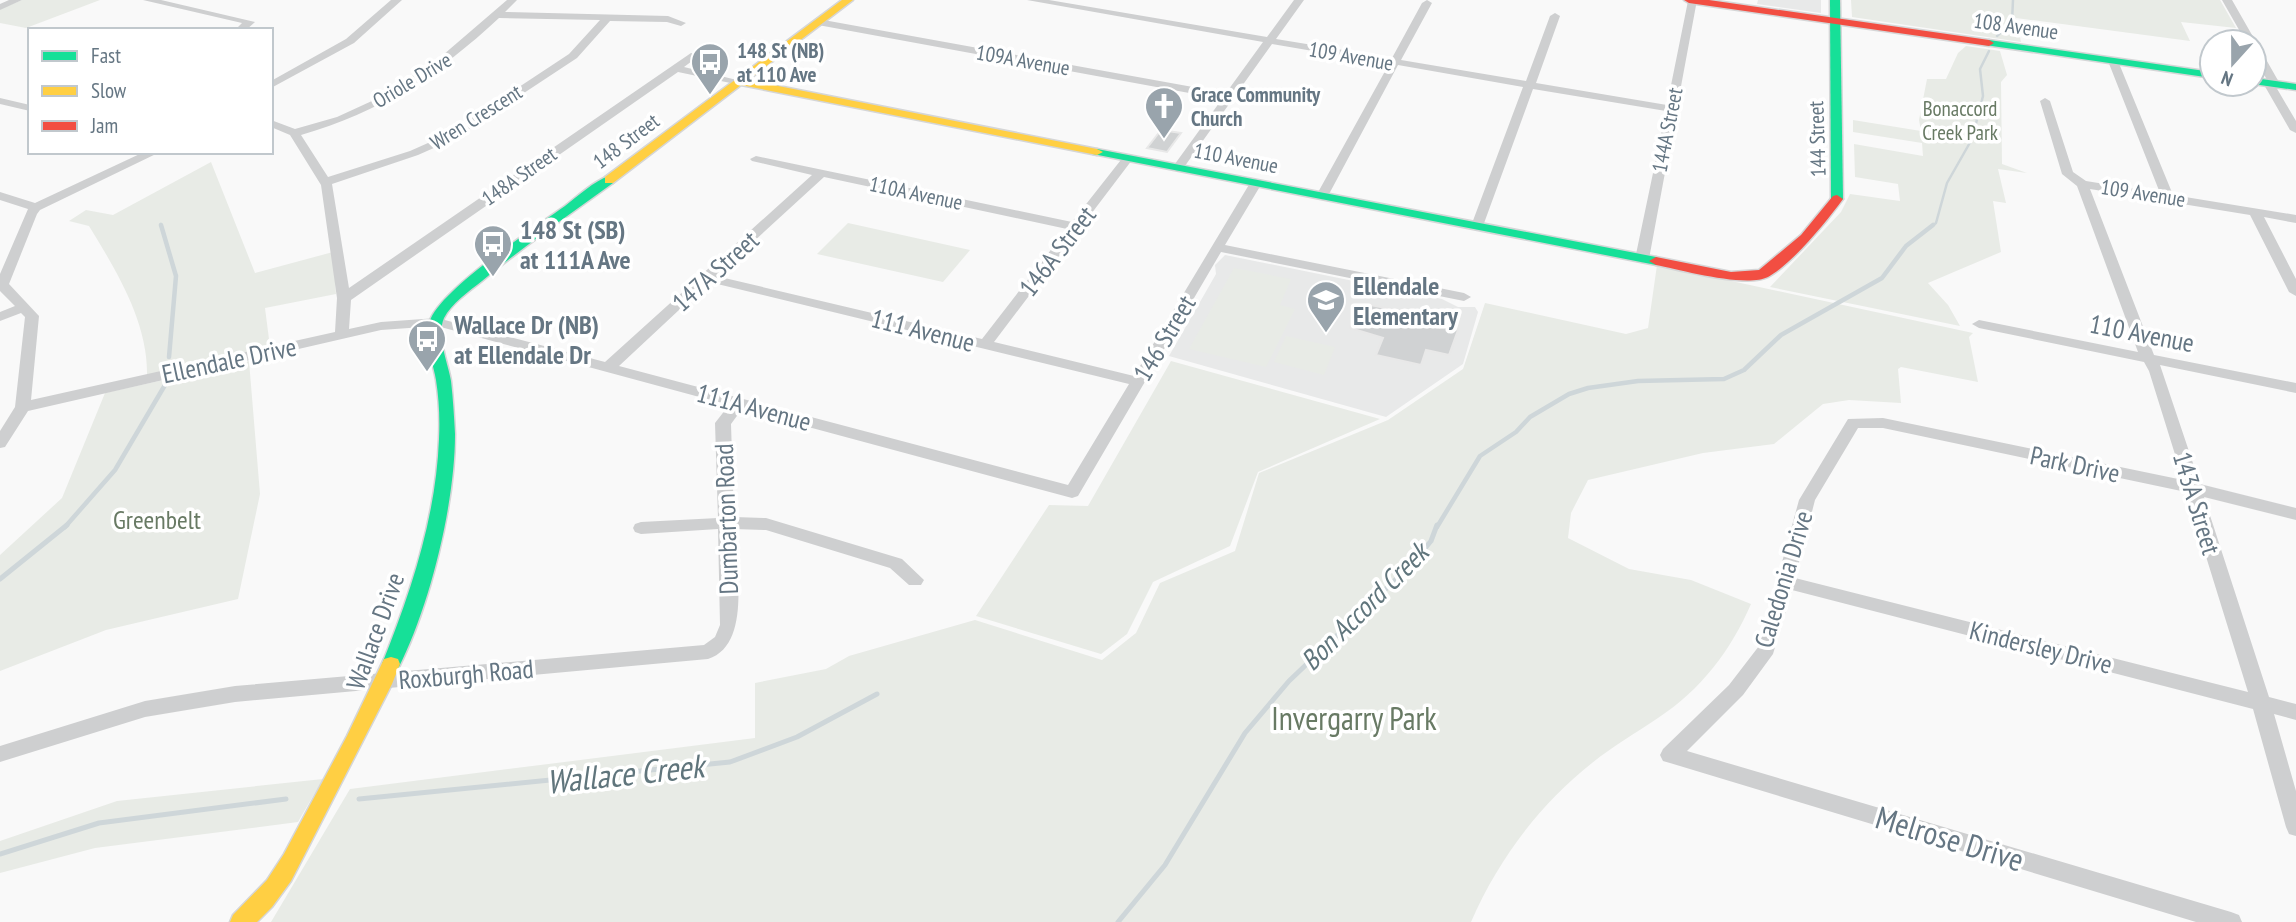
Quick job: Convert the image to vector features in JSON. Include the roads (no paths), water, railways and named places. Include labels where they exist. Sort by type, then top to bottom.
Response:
[{"type":"street","points":[[0,7],[17,0]]},
{"type":"street","points":[[148,0],[250,22],[242,28]]},
{"type":"street","points":[[273,84],[350,41],[397,0]]},
{"type":"street","name":"Oriole Drive","points":[[294,133],[346,118],[371,106],[458,52],[512,0]]},
{"type":"street","name":"148 Street","points":[[436,322],[446,306],[462,291],[848,0]]},
{"type":"street","name":"109 Avenue","points":[[1032,0],[1672,109]]},
{"type":"street","points":[[1178,168],[1299,0]]},
{"type":"street","name":"108 Avenue","points":[[1691,0],[2198,73]]},
{"type":"street","name":"144A Street","points":[[1642,259],[1691,0]]},
{"type":"street","name":"144 Street","points":[[1750,277],[1766,273],[1838,200],[1835,0]]},
{"type":"street","points":[[2227,0],[2243,28]]},
{"type":"street","points":[[1322,196],[1427,3]]},
{"type":"street","points":[[497,15],[668,19],[681,23]]},
{"type":"street","points":[[1477,226],[1555,16]]},
{"type":"street","name":"Wren Crescent","points":[[325,182],[414,153],[450,137],[573,56],[607,18]]},
{"type":"street","name":"109A Avenue","points":[[818,22],[1229,97]]},
{"type":"street","name":"148A Street","points":[[345,298],[695,55]]},
{"type":"street","points":[[2113,61],[2168,197]]},
{"type":"street","name":"110 Avenue","points":[[674,68],[1642,259],[1750,277]]},
{"type":"street","points":[[2268,83],[2296,87]]},
{"type":"street","points":[[2268,86],[2296,130]]},
{"type":"street","points":[[0,101],[28,108]]},
{"type":"street","name":"109 Avenue","points":[[2045,101],[2068,174],[2082,184],[2296,219]]},
{"type":"street","points":[[273,124],[294,133],[325,182],[345,298],[342,335]]},
{"type":"street","points":[[0,443],[23,407],[32,316],[2,285],[31,213],[36,207],[149,154]]},
{"type":"street","name":"146A Street","points":[[985,345],[1128,158]]},
{"type":"street","name":"110A Avenue","points":[[756,159],[1076,227]]},
{"type":"street","name":"147A Street","points":[[609,367],[821,173]]},
{"type":"street","name":"146 Street","points":[[1072,492],[1256,183]]},
{"type":"street","name":"143A Street","points":[[2082,184],[2156,371],[2261,702],[2296,827]]},
{"type":"street","points":[[0,196],[36,207]]},
{"type":"street","points":[[2255,212],[2296,292]]},
{"type":"street","points":[[1219,248],[1464,297]]},
{"type":"street","name":"111 Avenue","points":[[708,278],[1137,381]]},
{"type":"street","points":[[0,317],[24,307]]},
{"type":"street","name":"Ellendale Drive","points":[[23,407],[405,322],[436,322]]},
{"type":"street","name":"111A Avenue","points":[[436,322],[1072,492]]},
{"type":"street","name":"Wallace Drive","points":[[241,922],[263,904],[274,890],[359,737],[384,681],[426,564],[441,492],[447,429],[446,397],[436,322]]},
{"type":"street","name":"110 Avenue","points":[[1979,324],[2296,388]]},
{"type":"street","name":"Dumbarton Road","points":[[725,638],[729,625],[723,423],[738,403]]},
{"type":"street","name":"Park Drive","points":[[1853,423],[1883,423],[2192,488],[2296,514]]},
{"type":"street","name":"Caledonia Drive","points":[[1670,755],[1735,690],[1767,649],[1807,500],[1853,423]]},
{"type":"street","points":[[641,528],[744,522],[777,527],[896,563],[915,580]]},
{"type":"street","name":"Kindersley Drive","points":[[1786,582],[2296,712]]},
{"type":"street","name":"Roxburgh Road","points":[[0,754],[145,709],[235,694],[692,656],[713,650],[725,638]]},
{"type":"street","name":"Melrose Drive","points":[[1670,755],[2231,922]]},
{"type":"waterway","name":"Bon Accord Creek","points":[[1997,36],[2012,22],[2013,0]]},
{"type":"waterway","name":"Bon Accord Creek","points":[[1931,227],[1936,223],[1947,183],[1972,139],[1983,96],[1980,69],[1989,51]]},
{"type":"waterway","points":[[161,225],[176,276],[169,357]]},
{"type":"waterway","name":"Bon Accord Creek","points":[[1437,527],[1480,456],[1516,432],[1530,417],[1569,394],[1588,388],[1638,381],[1724,379],[1744,370],[1781,335],[1882,278],[1906,246],[1933,225]]},
{"type":"waterway","points":[[66,526],[115,470],[165,385]]},
{"type":"waterway","name":"Bon Accord Creek","points":[[1118,922],[1165,865],[1245,733],[1289,681],[1412,564],[1431,541],[1437,525]]},
{"type":"waterway","points":[[0,579],[66,526]]},
{"type":"waterway","name":"Wallace Creek","points":[[359,799],[730,762],[797,737],[877,694]]},
{"type":"waterway","name":"Wallace Creek","points":[[0,854],[99,823],[286,799]]},
{"type":"place","name":"148 St (NB) at 110 Ave","points":[[710,96]]},
{"type":"place","name":"Grace Community Church","points":[[1164,140]]},
{"type":"place","name":"148 St (SB) at 111A Ave","points":[[493,278]]},
{"type":"place","name":"Ellendale Elementary","points":[[1326,334]]},
{"type":"place","name":"Wallace Dr (NB) at Ellendale Dr","points":[[427,373]]},
{"type":"park label","name":"Bonaccord Creek Park","points":[[1960,120]]},
{"type":"park label","name":"Greenbelt","points":[[157,519]]},
{"type":"park label","name":"Invergarry Park","points":[[1354,718]]}]
